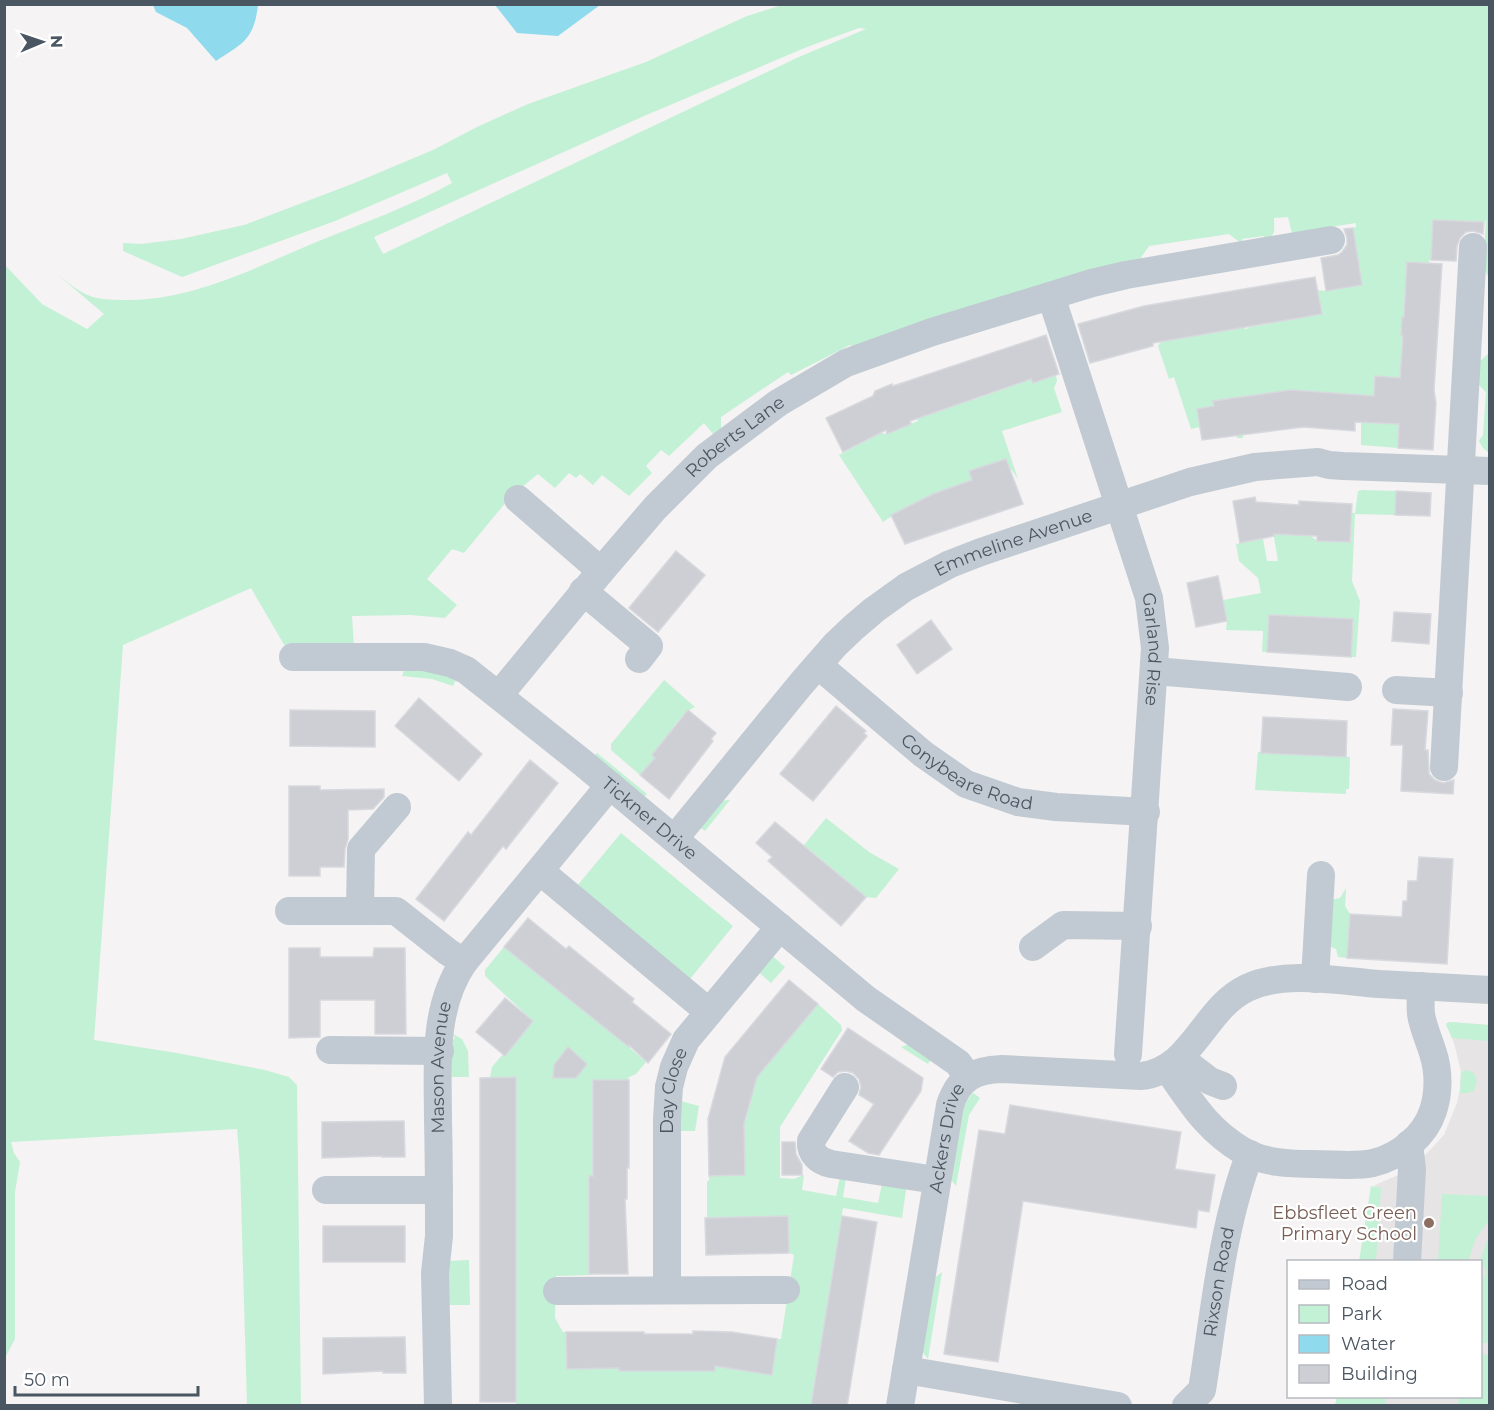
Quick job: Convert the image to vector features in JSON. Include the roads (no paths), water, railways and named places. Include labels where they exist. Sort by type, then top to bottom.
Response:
[{"type":"street","name":"Roberts Lane","points":[[500,695],[592,581],[655,508],[707,456],[778,403],[846,363],[932,332],[1092,283],[1126,275],[1331,240]]},
{"type":"street","points":[[1444,767],[1473,247]]},
{"type":"street","name":"Garland Rise","points":[[1051,296],[1149,598],[1155,648],[1146,812],[1128,1054]]},
{"type":"street","name":"Emmeline Avenue","points":[[675,838],[836,645],[864,618],[906,587],[927,576],[981,552],[1119,505],[1231,471],[1308,461],[1336,466],[1490,471]]},
{"type":"street","points":[[518,499],[649,646],[639,659]]},
{"type":"street","name":"Tickner Drive","points":[[293,657],[431,658],[461,667],[500,695],[883,1011],[958,1063],[968,1077]]},
{"type":"street","name":"Conybeare Road","points":[[818,665],[923,754],[966,784],[1018,802],[1056,807],[1146,812]]},
{"type":"street","points":[[1154,671],[1347,687]]},
{"type":"street","points":[[1396,690],[1449,693]]},
{"type":"street","name":"Mason Avenue","points":[[438,1406],[435,1273],[439,1236],[440,1051],[445,1002],[455,976],[464,962],[610,785]]},
{"type":"street","points":[[360,911],[361,849],[397,807]]},
{"type":"street","points":[[540,871],[710,1012]]},
{"type":"street","points":[[1315,979],[1321,875]]},
{"type":"street","points":[[288,911],[389,910],[398,912],[464,962]]},
{"type":"street","points":[[1033,947],[1063,925],[1138,926]]},
{"type":"street","name":"Day Close","points":[[667,1290],[667,1119],[669,1087],[674,1067],[682,1047],[780,927]]},
{"type":"street","points":[[1174,1063],[1217,1010],[1237,993],[1263,982],[1291,978],[1490,990]]},
{"type":"street","points":[[1174,1063],[1192,1107],[1208,1126],[1250,1154],[1278,1162],[1355,1164],[1384,1159],[1417,1137],[1429,1121],[1437,1092],[1437,1069],[1421,1014],[1421,986]]},
{"type":"street","points":[[330,1050],[440,1051]]},
{"type":"street","points":[[1174,1063],[1223,1086]]},
{"type":"street","name":"Ackers Drive","points":[[900,1406],[950,1105],[961,1083],[968,1077],[989,1070],[1141,1076],[1154,1074],[1174,1063]]},
{"type":"street","points":[[845,1087],[811,1141],[811,1148],[817,1156],[822,1161],[831,1164],[936,1180]]},
{"type":"street","points":[[1407,1260],[1412,1169],[1409,1144]]},
{"type":"street","name":"Rixson Road","points":[[1186,1406],[1202,1390],[1228,1229],[1250,1154]]},
{"type":"street","points":[[326,1190],[439,1190]]},
{"type":"street","points":[[557,1291],[786,1290]]},
{"type":"street","points":[[906,1370],[1058,1400],[1118,1406]]},
{"type":"water","points":[[153,4],[258,5],[254,26],[246,39],[216,61],[187,28],[156,12]]},
{"type":"water","points":[[495,5],[600,5],[558,36],[517,33]]},
{"type":"place","name":"Ebbsfleet Green Primary School","points":[[1429,1223]]}]
